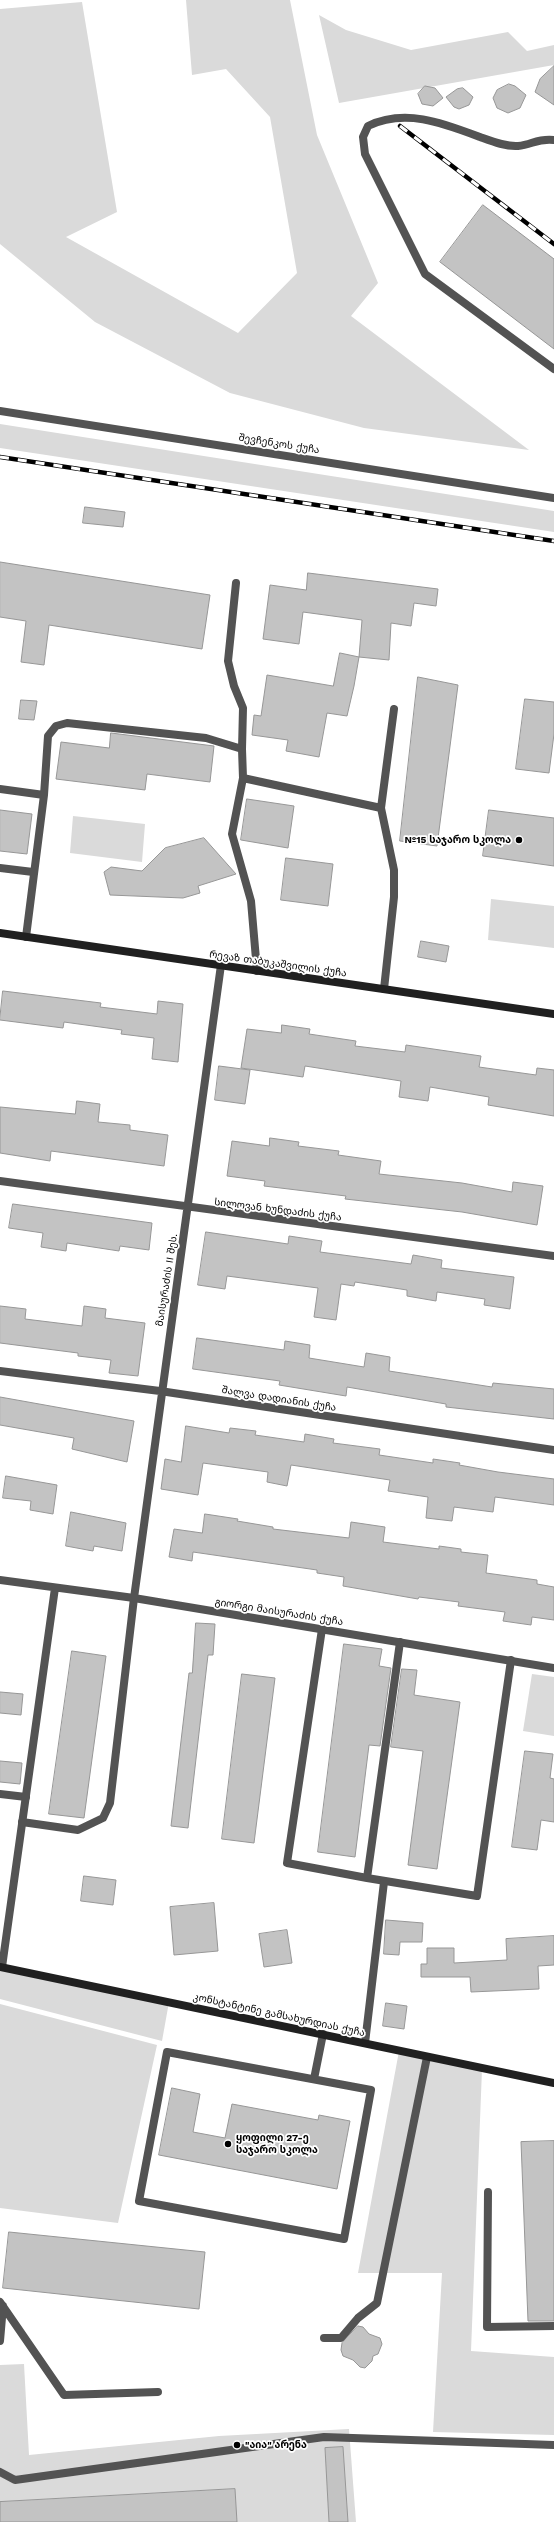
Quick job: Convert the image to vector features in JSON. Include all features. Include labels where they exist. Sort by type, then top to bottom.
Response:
[{"type":"street","points":[[554,140],[542,138],[518,146],[494,142],[436,120],[409,117],[381,119],[368,126],[363,137],[365,154],[425,274],[554,369]]},
{"type":"street","name":"შევჩენკოს ქუჩა","points":[[0,411],[554,498]]},
{"type":"street","points":[[236,583],[228,660],[234,686],[242,708],[243,778],[232,834],[251,901],[257,971]]},
{"type":"street","points":[[384,989],[394,898],[394,870],[381,808],[394,709]]},
{"type":"street","points":[[26,937],[33,872],[44,795],[48,736],[56,726],[67,723],[206,738],[242,749]]},
{"type":"street","points":[[243,778],[381,808]]},
{"type":"street","points":[[0,789],[44,795]]},
{"type":"street","points":[[0,868],[33,872]]},
{"type":"street","name":"რევაზ თაბუკაშვილის ქუჩა","points":[[0,933],[554,1014]]},
{"type":"street","name":"მაისურაძის II შეს.","points":[[22,1822],[78,1830],[103,1818],[110,1803],[160,1391],[189,1208],[221,965]]},
{"type":"street","name":"სილოვან ხუნდაძის ქუჩა","points":[[0,1181],[189,1208],[554,1256]]},
{"type":"street","name":"შალვა დადიანის ქუჩა","points":[[0,1371],[160,1391],[554,1450]]},
{"type":"street","name":"გიორგი მაისურაძის ქუჩა","points":[[0,1580],[134,1598],[554,1668]]},
{"type":"street","points":[[1,1967],[55,1588]]},
{"type":"street","points":[[322,1629],[287,1863],[384,1882],[477,1896],[510,1660]]},
{"type":"street","points":[[367,1878],[400,1642]]},
{"type":"street","points":[[0,1794],[26,1797]]},
{"type":"street","points":[[365,2043],[384,1882]]},
{"type":"street","name":"კონსტანტინე გამსახურდიას ქუჩა","points":[[1,1967],[554,2083]]},
{"type":"street","points":[[314,2079],[323,2034]]},
{"type":"street","points":[[167,2052],[314,2079],[371,2090],[344,2239],[139,2201],[167,2052]]},
{"type":"street","points":[[324,2338],[341,2338],[358,2318],[377,2303],[427,2057]]},
{"type":"street","points":[[488,2192],[487,2327],[554,2326]]},
{"type":"street","points":[[0,2341],[1,2304]]},
{"type":"street","points":[[1,2304],[64,2395],[158,2392]]},
{"type":"street","points":[[0,2472],[14,2480],[324,2437],[554,2444]]},
{"type":"shaded area","points":[[186,0],[290,0],[317,135],[378,283],[351,316],[529,450],[364,428],[230,393],[95,322],[0,244],[0,9],[82,2],[117,212],[66,237],[238,333],[297,273],[270,117],[226,69],[192,75]]},
{"type":"shaded area","points":[[319,15],[346,30],[411,50],[508,32],[527,51],[554,45],[554,65],[339,103]]},
{"type":"shaded area","points":[[0,424],[554,511],[554,532],[0,448]]},
{"type":"shaded area","points":[[73,816],[145,824],[142,862],[70,853]]},
{"type":"shaded area","points":[[491,899],[554,906],[554,948],[488,940]]},
{"type":"shaded area","points":[[532,1674],[554,1677],[554,1736],[523,1731]]},
{"type":"shaded area","points":[[0,1967],[169,2002],[162,2041],[0,1999]]},
{"type":"shaded area","points":[[0,2004],[157,2045],[118,2223],[0,2208]]},
{"type":"shaded area","points":[[399,2051],[482,2069],[471,2351],[554,2357],[554,2435],[433,2432],[442,2273],[358,2273]]},
{"type":"shaded area","name":"\"აია\" არენა","points":[[24,2364],[29,2455],[219,2436],[349,2429],[356,2522],[0,2522],[0,2365]]},
{"type":"building","points":[[554,66],[554,105],[535,92],[540,79]]},
{"type":"building","points":[[509,84],[515,86],[526,95],[520,108],[508,113],[497,108],[493,98],[497,90]]},
{"type":"building","points":[[425,86],[435,88],[443,98],[433,106],[422,104],[418,94]]},
{"type":"building","points":[[463,88],[473,97],[469,105],[459,109],[454,107],[446,97],[457,89]]},
{"type":"building","points":[[483,205],[554,259],[554,349],[440,262]]},
{"type":"building","points":[[85,507],[125,512],[123,527],[83,523]]},
{"type":"building","points":[[0,562],[210,595],[202,649],[49,625],[44,665],[21,662],[26,621],[0,617]]},
{"type":"building","points":[[308,573],[438,589],[436,606],[414,603],[411,626],[391,623],[389,660],[359,657],[362,620],[303,612],[299,644],[263,639],[270,585],[306,590]]},
{"type":"building","points":[[340,653],[359,657],[354,686],[347,716],[327,713],[319,757],[286,751],[288,740],[252,735],[254,715],[261,716],[267,675],[333,686]]},
{"type":"building","points":[[418,677],[458,685],[437,846],[400,841]]},
{"type":"building","points":[[525,699],[554,702],[554,734],[549,773],[516,769]]},
{"type":"building","points":[[21,700],[37,701],[34,720],[19,719]]},
{"type":"building","points":[[111,733],[214,746],[210,782],[147,774],[145,790],[56,779],[61,742],[109,748]]},
{"type":"building","points":[[247,799],[294,806],[288,848],[241,840]]},
{"type":"building","points":[[0,810],[32,814],[27,854],[0,851]]},
{"type":"building","points":[[489,810],[554,818],[554,866],[483,856]]},
{"type":"building","points":[[204,838],[236,874],[198,886],[200,893],[183,898],[110,895],[104,872],[111,867],[142,871],[165,848]]},
{"type":"building","points":[[286,858],[333,864],[328,906],[281,900]]},
{"type":"building","points":[[421,941],[449,946],[446,962],[418,957]]},
{"type":"building","points":[[3,991],[101,1003],[100,1007],[157,1014],[158,1001],[183,1004],[178,1062],[152,1059],[154,1038],[121,1034],[122,1030],[64,1022],[63,1028],[0,1020]]},
{"type":"building","points":[[282,1025],[310,1029],[309,1034],[356,1041],[355,1046],[405,1052],[406,1045],[481,1056],[479,1067],[536,1075],[537,1068],[554,1070],[554,1116],[488,1105],[489,1097],[430,1087],[428,1101],[399,1097],[401,1081],[305,1066],[303,1077],[241,1068],[247,1029],[281,1033]]},
{"type":"building","points":[[219,1066],[250,1070],[245,1104],[215,1100]]},
{"type":"building","points":[[77,1101],[100,1104],[98,1122],[130,1125],[130,1130],[168,1135],[164,1166],[51,1151],[50,1161],[0,1153],[0,1107],[75,1114]]},
{"type":"building","points":[[270,1138],[299,1142],[298,1146],[339,1151],[338,1155],[381,1161],[379,1174],[462,1183],[512,1192],[513,1182],[543,1186],[537,1225],[462,1212],[345,1199],[346,1196],[264,1186],[265,1181],[227,1176],[232,1141],[269,1146]]},
{"type":"building","points":[[13,1204],[152,1223],[149,1250],[120,1246],[119,1251],[67,1243],[66,1251],[41,1247],[43,1233],[9,1228]]},
{"type":"building","points":[[206,1232],[288,1244],[289,1236],[322,1241],[320,1252],[411,1264],[413,1255],[442,1260],[441,1268],[514,1277],[510,1309],[484,1305],[485,1299],[437,1292],[436,1301],[407,1296],[407,1290],[355,1282],[354,1286],[341,1284],[336,1320],[314,1317],[318,1288],[227,1276],[225,1289],[198,1285]]},
{"type":"building","points":[[0,1306],[26,1309],[25,1319],[82,1326],[84,1306],[106,1309],[105,1318],[145,1323],[138,1376],[109,1373],[111,1360],[78,1356],[78,1353],[0,1343]]},
{"type":"building","points":[[197,1338],[284,1350],[285,1341],[310,1345],[309,1358],[364,1367],[366,1353],[390,1357],[389,1371],[492,1387],[493,1383],[554,1389],[554,1419],[446,1407],[446,1404],[347,1387],[346,1396],[279,1385],[280,1381],[193,1369]]},
{"type":"building","points":[[0,1397],[134,1421],[127,1462],[72,1449],[74,1438],[0,1425]]},
{"type":"building","points":[[186,1426],[229,1433],[230,1428],[256,1431],[255,1435],[304,1442],[305,1434],[334,1439],[333,1443],[380,1449],[379,1455],[433,1463],[433,1459],[460,1463],[459,1465],[498,1472],[554,1479],[554,1505],[495,1497],[493,1512],[454,1507],[452,1521],[426,1518],[428,1497],[388,1491],[390,1480],[291,1465],[287,1486],[267,1482],[268,1472],[203,1463],[198,1495],[161,1489],[165,1459],[181,1462]]},
{"type":"building","points":[[6,1476],[57,1485],[53,1514],[30,1510],[31,1501],[3,1498]]},
{"type":"building","points":[[71,1512],[126,1523],[122,1551],[94,1546],[93,1551],[66,1546]]},
{"type":"building","points":[[205,1514],[238,1519],[237,1521],[273,1527],[273,1529],[349,1538],[351,1522],[385,1527],[383,1542],[439,1549],[439,1546],[461,1549],[461,1552],[488,1555],[486,1573],[537,1580],[537,1584],[554,1587],[554,1620],[532,1617],[531,1625],[503,1621],[505,1612],[458,1606],[459,1602],[419,1597],[418,1599],[343,1586],[344,1577],[317,1573],[317,1570],[193,1552],[192,1561],[169,1557],[174,1529],[202,1533]]},
{"type":"building","points":[[196,1623],[215,1624],[213,1655],[208,1655],[188,1828],[171,1826],[189,1673],[192,1673]]},
{"type":"building","points":[[344,1644],[382,1649],[379,1666],[391,1668],[380,1746],[369,1745],[355,1857],[318,1852]]},
{"type":"building","points":[[72,1651],[106,1656],[84,1818],[49,1814]]},
{"type":"building","points":[[402,1669],[417,1670],[414,1695],[460,1702],[437,1869],[408,1865],[423,1751],[391,1747]]},
{"type":"building","points":[[242,1674],[275,1678],[254,1843],[222,1839]]},
{"type":"building","points":[[0,1692],[23,1694],[21,1715],[0,1713]]},
{"type":"building","points":[[525,1751],[553,1754],[550,1778],[554,1779],[554,1822],[541,1820],[537,1850],[512,1847]]},
{"type":"building","points":[[0,1761],[22,1763],[20,1784],[0,1782]]},
{"type":"building","points":[[84,1876],[116,1880],[113,1905],[81,1901]]},
{"type":"building","points":[[214,1903],[218,1951],[174,1955],[170,1907]]},
{"type":"building","points":[[386,1920],[423,1923],[422,1942],[400,1942],[399,1955],[384,1954]]},
{"type":"building","points":[[287,1930],[292,1963],[264,1967],[259,1934]]},
{"type":"building","points":[[554,1936],[554,1965],[538,1966],[539,1989],[471,1992],[470,1977],[421,1977],[421,1964],[427,1964],[427,1948],[454,1948],[454,1963],[507,1960],[506,1939]]},
{"type":"building","points":[[386,2003],[407,2006],[404,2029],[383,2026]]},
{"type":"building","name":"ყოფილი 27-ე საჯარო სკოლა","points":[[172,2088],[200,2094],[193,2132],[225,2138],[232,2104],[318,2120],[319,2115],[350,2121],[337,2189],[159,2155]]},
{"type":"building","points":[[554,2141],[554,2321],[528,2321],[521,2142]]},
{"type":"building","points":[[9,2232],[205,2252],[199,2309],[3,2288]]},
{"type":"building","points":[[358,2326],[363,2327],[369,2334],[380,2338],[382,2344],[378,2354],[373,2356],[372,2361],[365,2368],[360,2367],[353,2360],[343,2356],[341,2350],[342,2343]]},
{"type":"building","points":[[343,2447],[348,2522],[329,2522],[325,2448]]},
{"type":"building","points":[[235,2489],[237,2522],[0,2522],[0,2502]]},
{"type":"railway","points":[[400,126],[554,244]]},
{"type":"railway","points":[[0,457],[554,541]]},
{"type":"place","name":"№15 საჯარო სკოლა","points":[[519,840]]},
{"type":"place","name":"ყოფილი 27-ე საჯარო სკოლა","points":[[228,2144]]},
{"type":"place","name":"\"აია\" არენა","points":[[237,2445]]}]
